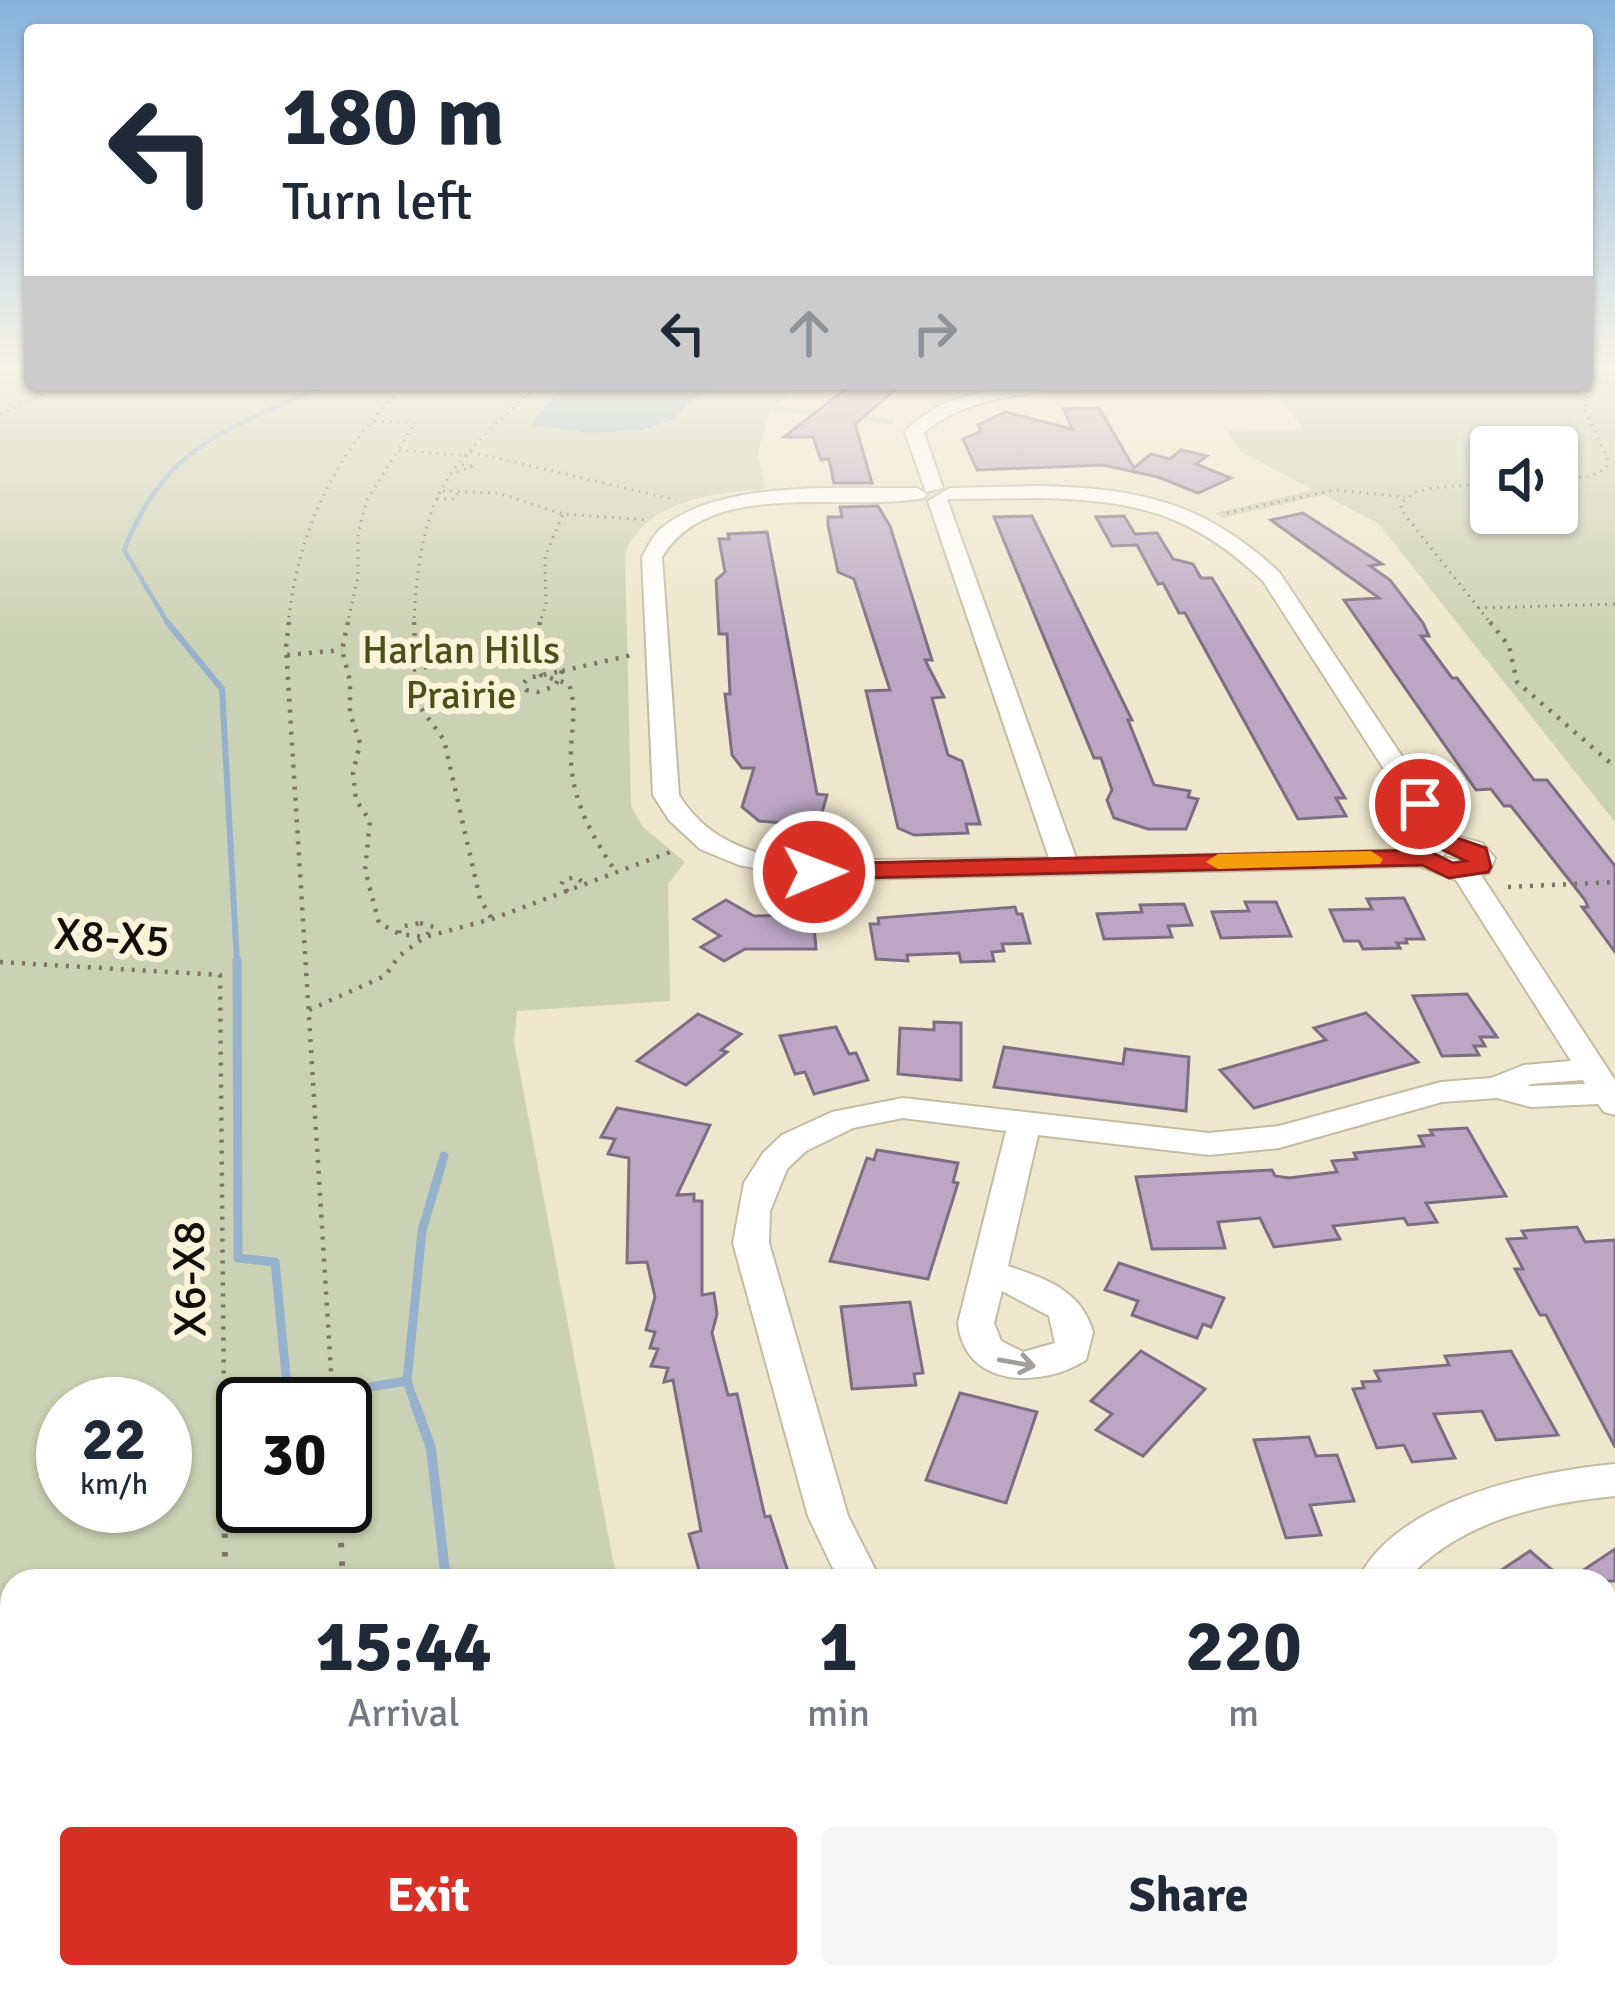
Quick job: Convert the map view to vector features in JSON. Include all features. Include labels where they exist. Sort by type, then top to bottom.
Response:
[{"type":"street","points":[[923,459],[1065,865]]},
{"type":"street","points":[[854,1569],[828,1516],[751,1243],[749,1210],[762,1176],[785,1150],[835,1121],[902,1108],[1158,1142],[1247,1142],[1429,1094],[1497,1088],[1531,1096],[1605,1089],[1465,872],[1442,868],[1436,850],[1271,577],[1234,544],[1180,512],[1131,495],[1070,490],[741,503],[690,516],[659,538],[652,557],[666,794],[678,818],[705,843],[742,860],[814,872],[1436,850]]},
{"type":"street","points":[[988,1273],[1025,1121]]},
{"type":"street","points":[[1392,1569],[1439,1528],[1492,1503],[1564,1484],[1615,1480]]},
{"type":"path","points":[[330,1377],[286,656],[290,584],[311,512],[341,459]]},
{"type":"path","points":[[393,459],[367,500],[358,534],[358,577],[342,650],[350,681],[350,713],[360,743],[353,774],[356,800],[370,821],[367,883],[379,923],[399,934],[425,937],[492,919],[673,851]]},
{"type":"path","points":[[466,459],[437,499],[416,592],[413,666],[418,704],[444,740],[479,899],[492,919]]},
{"type":"path","points":[[490,459],[686,505]]},
{"type":"path","points":[[1578,478],[1606,468],[1607,459]]},
{"type":"path","points":[[457,472],[475,466],[461,465]]},
{"type":"path","points":[[1216,516],[1334,490],[1406,497],[1432,488],[1470,485]]},
{"type":"path","points":[[443,491],[498,493],[562,514],[654,520]]},
{"type":"path","points":[[437,499],[454,499],[459,491]]},
{"type":"path","points":[[1406,497],[1401,510],[1406,521],[1509,646],[1517,682],[1615,767]]},
{"type":"path","points":[[562,514],[545,557],[547,605],[532,643],[532,661],[541,675],[568,684],[579,719],[571,754],[578,798],[586,827],[616,872]]},
{"type":"path","points":[[1478,608],[1615,604]]},
{"type":"path","points":[[286,656],[342,650]]},
{"type":"path","points":[[562,671],[555,686],[538,692],[526,690],[528,678],[632,655]]},
{"type":"path","points":[[568,892],[561,886],[563,880],[575,878],[586,884]]},
{"type":"path","points":[[1508,887],[1615,882]]},
{"type":"path","points":[[309,1010],[385,976],[399,956],[434,927],[420,923],[400,927],[399,934]]},
{"type":"path","name":"X8-X5","points":[[0,962],[220,975]]},
{"type":"path","name":"X6-X8","points":[[220,975],[225,1569]]},
{"type":"path","points":[[340,1533],[342,1569]]},
{"type":"green space","name":"Harlan Hills Prairie","points":[[0,459],[759,459],[765,489],[704,497],[665,511],[648,521],[625,553],[631,806],[642,826],[685,862],[668,884],[670,1001],[517,1011],[514,1042],[615,1569],[0,1569]]},
{"type":"green space","points":[[1255,459],[1470,459],[1470,534],[1578,534],[1578,459],[1615,459],[1615,822],[1378,523],[1324,495],[1222,518],[1215,513],[1313,490]]},
{"type":"building","points":[[821,459],[865,459],[872,483],[834,483],[829,459]]},
{"type":"building","points":[[972,459],[1129,459],[1134,468],[1145,459],[1203,459],[1196,464],[1231,478],[1198,493],[1158,477],[1103,465],[977,470]]},
{"type":"building","points":[[878,506],[890,526],[932,660],[925,660],[944,697],[932,698],[948,755],[962,761],[980,824],[966,824],[968,833],[914,835],[898,828],[866,691],[890,690],[854,579],[838,572],[828,525],[828,517],[842,517],[840,507]]},
{"type":"building","points":[[1303,513],[1382,564],[1370,566],[1390,580],[1423,623],[1429,636],[1421,636],[1452,678],[1457,678],[1534,780],[1547,780],[1615,866],[1615,952],[1582,907],[1588,907],[1585,900],[1511,806],[1504,806],[1491,789],[1476,790],[1344,600],[1379,598],[1271,520]]},
{"type":"building","points":[[1032,516],[1132,720],[1128,720],[1154,785],[1190,791],[1188,797],[1198,799],[1186,829],[1148,829],[1114,818],[1107,800],[1112,790],[1101,758],[1094,758],[994,517]]},
{"type":"building","points":[[1124,516],[1135,534],[1157,533],[1173,559],[1193,564],[1201,578],[1212,578],[1345,798],[1336,798],[1346,816],[1298,819],[1185,613],[1179,613],[1163,583],[1158,584],[1137,545],[1112,546],[1096,517]]},
{"type":"building","points":[[767,532],[817,794],[827,795],[818,826],[759,821],[742,807],[754,768],[742,768],[732,755],[725,694],[730,694],[727,634],[719,634],[716,580],[725,572],[719,539],[729,539],[728,534]]},
{"type":"building","points":[[1404,898],[1424,939],[1406,939],[1407,943],[1397,943],[1400,948],[1363,949],[1359,941],[1344,941],[1330,910],[1372,909],[1367,899]]},
{"type":"building","points":[[726,900],[754,916],[813,915],[816,949],[745,949],[724,961],[701,947],[720,936],[694,919]]},
{"type":"building","points":[[1245,902],[1276,902],[1291,936],[1221,938],[1212,912],[1249,911]]},
{"type":"building","points":[[1184,904],[1192,925],[1168,926],[1172,937],[1104,939],[1097,914],[1142,912],[1140,905]]},
{"type":"building","points":[[1015,907],[1022,914],[1030,943],[1002,944],[1004,951],[992,952],[994,961],[961,962],[959,953],[907,955],[908,961],[876,959],[870,924],[879,924],[878,918]]},
{"type":"building","points":[[1467,994],[1497,1037],[1480,1037],[1485,1046],[1474,1046],[1479,1055],[1442,1056],[1413,996]]},
{"type":"building","points":[[1366,1013],[1418,1062],[1254,1108],[1220,1070],[1326,1040],[1314,1028]]},
{"type":"building","points":[[698,1014],[741,1034],[721,1050],[727,1052],[686,1085],[637,1061]]},
{"type":"building","points":[[934,1022],[961,1023],[961,1080],[898,1074],[900,1028],[934,1030]]},
{"type":"building","points":[[836,1027],[849,1054],[856,1053],[868,1080],[814,1094],[805,1072],[795,1074],[780,1036]]},
{"type":"building","points":[[1004,1047],[1123,1064],[1125,1049],[1189,1057],[1186,1111],[994,1087]]},
{"type":"building","points":[[617,1108],[710,1125],[677,1195],[694,1194],[694,1201],[702,1201],[702,1295],[714,1293],[717,1314],[712,1333],[728,1395],[737,1394],[765,1517],[770,1516],[787,1569],[699,1569],[689,1534],[701,1531],[673,1380],[664,1382],[668,1368],[651,1366],[658,1349],[650,1348],[655,1332],[646,1330],[655,1297],[647,1262],[627,1263],[629,1158],[608,1154],[615,1139],[601,1137]]},
{"type":"building","points":[[1467,1128],[1506,1196],[1426,1203],[1437,1222],[1408,1225],[1404,1218],[1333,1226],[1340,1239],[1274,1247],[1260,1218],[1218,1222],[1225,1248],[1152,1249],[1136,1177],[1272,1170],[1275,1176],[1289,1178],[1337,1172],[1332,1161],[1357,1159],[1354,1153],[1424,1146],[1419,1136],[1433,1135],[1430,1130]]},
{"type":"building","points":[[877,1150],[958,1163],[953,1182],[958,1183],[928,1279],[830,1261],[867,1158],[874,1160]]},
{"type":"building","points":[[1577,1227],[1585,1242],[1615,1240],[1615,1447],[1546,1315],[1540,1315],[1515,1269],[1523,1269],[1507,1239],[1526,1238],[1522,1231]]},
{"type":"building","points":[[1119,1263],[1224,1298],[1211,1327],[1203,1324],[1197,1338],[1132,1315],[1138,1301],[1105,1290]]},
{"type":"building","points":[[910,1302],[923,1373],[914,1374],[916,1385],[852,1389],[841,1307]]},
{"type":"building","points":[[1141,1351],[1205,1389],[1143,1456],[1096,1430],[1112,1414],[1091,1401]]},
{"type":"building","points":[[1511,1351],[1558,1435],[1496,1440],[1482,1411],[1434,1414],[1455,1458],[1412,1462],[1404,1445],[1377,1448],[1353,1389],[1364,1388],[1362,1382],[1380,1381],[1375,1371],[1449,1365],[1445,1356]]},
{"type":"building","points":[[960,1393],[1037,1412],[1006,1503],[926,1480]]},
{"type":"building","points":[[1309,1437],[1316,1456],[1337,1455],[1354,1501],[1310,1505],[1321,1535],[1286,1538],[1254,1440]]},
{"type":"building","points":[[1615,1549],[1615,1569],[1585,1569]]},
{"type":"building","points":[[1530,1551],[1551,1569],[1503,1569]]},
{"type":"waterway","points":[[168,623],[124,550],[160,484],[185,459]]},
{"type":"waterway","points":[[168,623],[222,689],[237,963]]},
{"type":"waterway","points":[[237,960],[238,1258],[275,1262],[286,1377]]},
{"type":"waterway","points":[[407,1381],[422,1231],[444,1156]]},
{"type":"waterway","points":[[372,1387],[407,1381]]},
{"type":"waterway","points":[[407,1381],[416,1407]]},
{"type":"waterway","points":[[415,1404],[431,1448],[445,1569]]},
{"type":"slow traffic","points":[[1218,862],[1371,859]]},
{"type":"route","points":[[814,872],[1427,858],[1449,871],[1479,867],[1478,853],[1445,842],[1420,804]]}]
